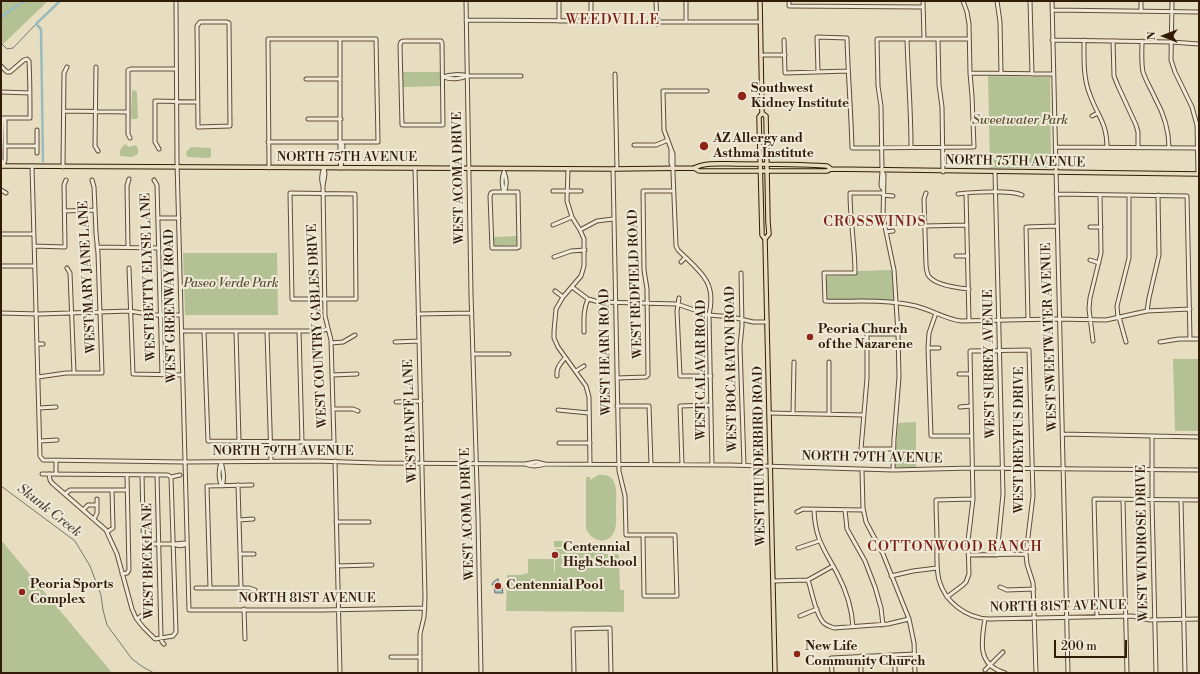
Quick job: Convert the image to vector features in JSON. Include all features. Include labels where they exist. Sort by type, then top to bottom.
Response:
[{"type":"main road","name":"WEST THUNDERBIRD ROAD","points":[[760,1],[762,113],[759,117],[760,171],[762,235],[765,240],[775,673]]},
{"type":"main road","name":"WEST THUNDERBIRD ROAD","points":[[762,113],[766,116],[769,234],[765,240]]},
{"type":"main road","name":"NORTH 75TH AVENUE","points":[[694,168],[699,165],[716,164],[767,164],[826,166],[831,169]]},
{"type":"main road","name":"NORTH 75TH AVENUE","points":[[2,166],[469,169],[694,168],[699,171],[827,171],[831,169],[943,172],[1198,174]]},
{"type":"street","name":"WEST GREENWAY ROAD","points":[[176,1],[181,315],[189,610]]},
{"type":"street","name":"WEST ACOMA DRIVE","points":[[466,1],[481,673]]},
{"type":"street","points":[[559,1],[559,21]]},
{"type":"street","points":[[466,20],[591,21],[591,1]]},
{"type":"street","points":[[656,1],[657,23],[760,22]]},
{"type":"street","points":[[686,1],[686,22]]},
{"type":"street","points":[[822,1],[822,6]]},
{"type":"street","points":[[856,1],[856,6]]},
{"type":"street","points":[[889,1],[889,6]]},
{"type":"street","points":[[923,1],[924,39]]},
{"type":"street","points":[[818,72],[817,37],[847,38],[852,148],[974,147],[967,12],[963,1]]},
{"type":"street","points":[[997,1],[1000,22],[1001,73]]},
{"type":"street","points":[[1030,1],[1032,74]]},
{"type":"street","name":"WEST SWEETWATER AVENUE","points":[[1052,1],[1054,147],[1068,673]]},
{"type":"street","points":[[1140,11],[1141,1]]},
{"type":"street","points":[[1172,1],[1171,60],[1175,72],[1192,107],[1195,118],[1198,133],[1198,174]]},
{"type":"street","points":[[784,3],[822,6],[923,7]]},
{"type":"street","points":[[1052,10],[1199,12]]},
{"type":"street","points":[[227,22],[229,23],[230,126],[198,127],[198,102],[198,23],[227,22]]},
{"type":"street","points":[[268,142],[378,142],[376,39],[268,39],[268,142],[269,168]]},
{"type":"street","points":[[340,39],[341,168]]},
{"type":"street","points":[[893,470],[893,450],[898,392],[898,334],[893,264],[883,217],[884,175],[882,171],[877,39],[969,39]]},
{"type":"street","points":[[907,39],[908,84],[911,106],[911,147]]},
{"type":"street","points":[[938,39],[943,172]]},
{"type":"street","points":[[784,40],[785,73],[848,71]]},
{"type":"street","points":[[1052,40],[1142,41],[1199,44]]},
{"type":"street","points":[[1084,40],[1084,70],[1086,80],[1090,96],[1106,130],[1107,147]]},
{"type":"street","points":[[442,41],[443,77],[443,125],[402,125],[401,42],[442,41]]},
{"type":"street","points":[[1113,41],[1114,76],[1136,125],[1138,132],[1138,148]]},
{"type":"street","points":[[1142,41],[1143,70],[1166,121],[1169,134],[1169,148]]},
{"type":"street","points":[[761,55],[785,55]]},
{"type":"street","points":[[1,66],[7,72],[10,72],[27,59],[29,61],[30,93],[30,118],[3,118],[2,166]]},
{"type":"street","points":[[96,66],[95,146],[98,151]]},
{"type":"street","points":[[63,166],[64,73],[67,67]]},
{"type":"street","points":[[130,138],[128,134],[128,70],[176,69]]},
{"type":"street","points":[[970,73],[1053,74]]},
{"type":"street","name":"WEST HEARN ROAD","points":[[615,74],[615,169],[613,219],[619,472],[625,496],[626,535],[643,535]]},
{"type":"street","points":[[443,77],[521,76]]},
{"type":"street","points":[[306,79],[340,79]]},
{"type":"street","name":"WEST CALAVAR ROAD","points":[[707,90],[663,91],[663,127],[673,154],[675,242],[677,248],[685,258],[702,274],[709,286],[712,301],[709,315],[712,464]]},
{"type":"street","points":[[1,92],[30,93]]},
{"type":"street","points":[[159,149],[155,142],[155,101],[198,102]]},
{"type":"street","points":[[64,112],[128,112]]},
{"type":"street","points":[[1092,116],[1098,113]]},
{"type":"street","points":[[308,119],[341,119]]},
{"type":"street","points":[[37,130],[37,153]]},
{"type":"street","points":[[634,145],[656,145],[668,140]]},
{"type":"street","points":[[2,146],[37,146]]},
{"type":"street","points":[[1054,147],[1198,148]]},
{"type":"street","points":[[32,166],[40,440],[57,440]]},
{"type":"street","name":"WEST COUNTRY GABLES DRIVE","points":[[302,442],[334,442],[331,343],[325,316],[322,172],[324,168]]},
{"type":"street","name":"WEST BANFF LANE","points":[[415,168],[425,608],[420,634],[420,673]]},
{"type":"street","points":[[568,169],[567,201],[572,217],[584,239],[584,266],[581,276],[563,297],[555,313],[554,330],[556,342],[565,358],[586,386],[589,397],[590,464]]},
{"type":"street","points":[[504,172],[506,176],[506,187],[504,192],[502,187],[502,176],[504,172]]},
{"type":"street","name":"WEST SURREY AVENUE","points":[[995,172],[1003,501],[997,555]]},
{"type":"street","points":[[128,247],[127,186],[129,179]]},
{"type":"street","points":[[34,246],[65,247],[64,184],[66,180]]},
{"type":"street","name":"WEST MARY JANE LANE","points":[[74,373],[102,373],[102,336],[99,312],[94,187],[92,180]]},
{"type":"street","name":"WEST BETTY ELYSE LANE","points":[[154,180],[157,186],[162,374]]},
{"type":"street","points":[[1,190],[6,193]]},
{"type":"street","points":[[553,191],[581,191]]},
{"type":"street","name":"WEST REDFIELD ROAD","points":[[617,378],[648,376],[647,289],[644,270],[643,191],[673,191]]},
{"type":"street","points":[[504,192],[518,192],[519,247],[517,248],[492,248],[491,194],[504,192]]},
{"type":"street","points":[[290,193],[323,193],[355,194],[356,299],[292,299],[290,193]]},
{"type":"street","points":[[893,196],[883,193],[850,193],[850,218],[854,246],[855,273],[824,273],[825,301],[896,302],[920,307],[956,320],[969,321],[1059,319],[1106,320],[1148,310],[1190,309]]},
{"type":"street","points":[[926,193],[924,200],[926,265],[929,275],[936,281],[949,286],[968,289]]},
{"type":"street","points":[[966,193],[969,321]]},
{"type":"street","points":[[958,194],[1017,193],[1022,195]]},
{"type":"street","points":[[1056,194],[1187,196],[1190,339]]},
{"type":"street","points":[[1093,341],[1090,320],[1090,298],[1100,263],[1102,249],[1100,195]]},
{"type":"street","points":[[1126,342],[1118,318],[1117,306],[1129,258],[1129,195]]},
{"type":"street","points":[[1148,310],[1149,298],[1159,255],[1158,195]]},
{"type":"street","points":[[64,210],[95,210]]},
{"type":"street","points":[[553,225],[572,217]]},
{"type":"street","points":[[158,218],[179,218]]},
{"type":"street","points":[[580,230],[597,221],[613,219]]},
{"type":"street","points":[[925,226],[967,225]]},
{"type":"street","points":[[1028,320],[1026,227],[1057,226]]},
{"type":"street","points":[[1090,227],[1101,227]]},
{"type":"street","points":[[886,232],[893,231]]},
{"type":"street","points":[[1,234],[33,234]]},
{"type":"street","points":[[97,247],[159,248]]},
{"type":"street","points":[[554,257],[571,251],[585,250]]},
{"type":"street","points":[[956,256],[968,256]]},
{"type":"street","points":[[681,262],[685,258]]},
{"type":"street","points":[[1090,260],[1100,263]]},
{"type":"street","points":[[1,266],[34,266]]},
{"type":"street","points":[[38,377],[74,373],[73,337],[70,313],[70,273],[66,268]]},
{"type":"street","points":[[129,268],[133,374],[183,375]]},
{"type":"street","name":"WEST BOCA RATON ROAD","points":[[741,273],[742,320],[740,346],[744,465]]},
{"type":"street","points":[[572,287],[588,299],[599,302],[647,302],[677,304],[709,315],[753,322],[767,322]]},
{"type":"street","points":[[555,291],[563,297]]},
{"type":"street","points":[[679,298],[677,311],[680,376],[711,376]]},
{"type":"street","points":[[584,332],[585,307],[588,299]]},
{"type":"street","points":[[1,313],[130,311],[149,315],[181,315]]},
{"type":"street","points":[[418,314],[472,313]]},
{"type":"street","points":[[936,313],[929,333],[928,348],[931,436],[971,436]]},
{"type":"street","points":[[182,331],[320,331],[328,329]]},
{"type":"street","points":[[204,331],[208,441],[302,442],[299,331]]},
{"type":"street","points":[[236,331],[239,441]]},
{"type":"street","points":[[268,331],[271,461]]},
{"type":"street","points":[[893,450],[861,449],[867,378],[867,334],[898,334]]},
{"type":"street","points":[[331,343],[343,342],[355,335]]},
{"type":"street","points":[[1160,342],[1179,339],[1199,339]]},
{"type":"street","points":[[394,342],[419,341]]},
{"type":"street","points":[[37,344],[43,344]]},
{"type":"street","points":[[928,348],[940,348]]},
{"type":"street","points":[[973,499],[936,500],[937,568],[941,584],[947,597],[960,588],[968,578],[968,541],[973,499],[970,351],[999,350]]},
{"type":"street","name":"WEST DREYFUS DRIVE","points":[[999,350],[1029,350],[1033,502],[1026,554],[1027,564],[1034,589],[1036,673]]},
{"type":"street","points":[[473,354],[509,354]]},
{"type":"street","points":[[557,376],[556,371],[565,358]]},
{"type":"street","points":[[793,413],[794,362]]},
{"type":"street","points":[[829,414],[830,362]]},
{"type":"street","points":[[576,371],[584,366]]},
{"type":"street","points":[[332,375],[357,374]]},
{"type":"street","points":[[959,374],[970,374]]},
{"type":"street","points":[[396,402],[421,401]]},
{"type":"street","points":[[682,464],[680,406],[711,405]]},
{"type":"street","points":[[617,406],[649,406],[651,464]]},
{"type":"street","points":[[960,406],[971,406]]},
{"type":"street","points":[[39,408],[56,407]]},
{"type":"street","points":[[333,409],[353,409],[358,411]]},
{"type":"street","points":[[558,410],[589,413]]},
{"type":"street","points":[[769,413],[863,415]]},
{"type":"street","points":[[1062,434],[1199,437]]},
{"type":"street","name":"WEST WINDROSE DRIVE","points":[[1152,436],[1156,673]]},
{"type":"street","name":"NORTH 79TH AVENUE","points":[[40,440],[41,459],[56,460],[185,462],[335,461],[525,464],[529,466],[540,466],[545,464],[712,464],[862,470],[972,468],[1199,470]]},
{"type":"street","points":[[559,443],[590,442]]},
{"type":"street","points":[[56,460],[56,474]]},
{"type":"street","points":[[335,461],[340,673]]},
{"type":"street","points":[[221,462],[220,476],[222,486]]},
{"type":"street","points":[[862,470],[863,510],[867,526],[883,554],[909,619],[915,654],[915,673]]},
{"type":"street","points":[[42,474],[168,475],[172,477],[180,475]]},
{"type":"street","points":[[49,474],[52,483],[107,532],[117,554],[131,607],[137,619],[154,638],[162,639],[176,635],[172,477]]},
{"type":"street","points":[[122,574],[127,573],[129,570],[127,475]]},
{"type":"street","points":[[137,619],[145,613],[142,475]]},
{"type":"street","name":"WEST BECK LANE","points":[[157,475],[162,639],[164,644]]},
{"type":"street","points":[[238,485],[241,588]]},
{"type":"street","points":[[210,588],[207,486],[252,485]]},
{"type":"street","points":[[65,494],[70,490],[127,490]]},
{"type":"street","points":[[107,532],[113,528],[112,490]]},
{"type":"street","points":[[94,519],[97,515],[97,499]]},
{"type":"street","points":[[1097,617],[1094,499],[1199,500]]},
{"type":"street","points":[[1123,500],[1127,673]]},
{"type":"street","points":[[1181,500],[1185,673]]},
{"type":"street","points":[[83,510],[88,505],[98,505]]},
{"type":"street","points":[[797,512],[803,510],[863,510]]},
{"type":"street","points":[[814,510],[819,540],[838,574],[850,604],[853,627]]},
{"type":"street","points":[[845,510],[847,529],[865,560],[881,608],[883,625]]},
{"type":"street","points":[[239,520],[253,520]]},
{"type":"street","points":[[336,522],[369,522]]},
{"type":"street","points":[[643,535],[675,535],[677,596],[644,596],[643,535]]},
{"type":"street","points":[[798,548],[819,540]]},
{"type":"street","points":[[144,544],[174,544],[184,546],[187,544]]},
{"type":"street","points":[[240,554],[254,554]]},
{"type":"street","points":[[968,555],[1026,554]]},
{"type":"street","points":[[337,566],[372,565]]},
{"type":"street","points":[[773,581],[808,580],[833,566]]},
{"type":"street","points":[[891,576],[937,568]]},
{"type":"street","points":[[808,580],[823,623],[834,628],[883,625],[909,619]]},
{"type":"street","points":[[1000,587],[1007,590],[1034,589]]},
{"type":"street","points":[[196,588],[249,588],[256,590]]},
{"type":"street","name":"NORTH 81ST AVENUE","points":[[947,597],[962,611],[971,616],[985,619],[1126,616],[1155,620],[1199,619]]},
{"type":"street","name":"NORTH 81ST AVENUE","points":[[189,610],[338,610],[425,608]]},
{"type":"street","points":[[244,609],[244,639]]},
{"type":"street","points":[[800,616],[817,609]]},
{"type":"street","points":[[985,619],[982,646],[983,655],[990,665],[1005,673]]},
{"type":"street","points":[[574,673],[573,629],[610,628],[611,673]]},
{"type":"street","points":[[984,670],[1003,652]]},
{"type":"street","points":[[895,654],[896,673]]},
{"type":"street","points":[[832,673],[831,658],[915,654]]},
{"type":"street","points":[[861,656],[861,673]]},
{"type":"street","points":[[391,657],[420,657]]},
{"type":"green space","points":[[1,1],[48,1],[1,46]]},
{"type":"green space","points":[[402,72],[441,72],[441,86],[403,87]]},
{"type":"green space","name":"Sweetwater Park","points":[[988,76],[1050,77],[1051,165],[1049,168],[990,168]]},
{"type":"green space","points":[[132,90],[136,91],[137,93],[138,118],[136,119],[132,119],[131,116]]},
{"type":"green space","points":[[125,144],[129,147],[136,145],[138,154],[132,157],[120,156],[120,150]]},
{"type":"green space","points":[[191,147],[211,148],[211,157],[187,157],[186,152]]},
{"type":"green space","points":[[517,236],[516,245],[494,245],[494,237]]},
{"type":"green space","name":"Paseo Verde Park","points":[[183,253],[277,253],[278,315],[185,315]]},
{"type":"green space","points":[[892,270],[893,300],[829,300],[826,298],[827,276],[853,275],[858,271]]},
{"type":"green space","points":[[1173,359],[1199,359],[1199,431],[1175,431]]},
{"type":"green space","points":[[916,422],[916,468],[897,467],[895,464],[898,423]]},
{"type":"green space","points":[[598,475],[610,477],[615,486],[616,492],[615,530],[608,539],[604,540],[595,539],[586,528],[586,477],[590,477],[590,480]]},
{"type":"green space","name":"Peoria Sports Complex","points":[[1,540],[109,669],[112,673],[1,673]]},
{"type":"green space","points":[[554,541],[567,541],[567,547],[554,547]]},
{"type":"green space","points":[[555,549],[604,550],[604,554],[617,554],[619,556],[620,590],[624,590],[624,612],[506,611],[507,575],[521,575],[528,573],[528,559],[554,559],[555,572]]},
{"type":"water","name":"Centennial Pool","points":[[498,579],[499,587],[502,587],[503,593],[495,593],[494,587],[497,587],[497,585],[492,585],[494,581]]},
{"type":"waterway","points":[[1,17],[24,1]]},
{"type":"waterway","points":[[36,24],[60,1]]},
{"type":"waterway","points":[[36,24],[41,29],[43,161]]},
{"type":"waterway","points":[[1,43],[7,49],[13,48],[35,25]]},
{"type":"waterway","name":"Skunk Creek","points":[[1,486],[75,541],[90,566],[101,595],[107,625],[132,659],[154,673]]},
{"type":"place","name":"Southwest Kidney Institute","points":[[742,96]]},
{"type":"place","name":"AZ Allergy and Asthma Institute","points":[[704,146]]},
{"type":"place","name":"Peoria Church of the Nazarene","points":[[810,337]]},
{"type":"place","name":"Centennial High School","points":[[555,555]]},
{"type":"place","name":"Centennial Pool","points":[[498,586]]},
{"type":"place","name":"Peoria Sports Complex","points":[[22,592]]},
{"type":"place","name":"New Life Community Church","points":[[797,654]]},
{"type":"district","name":"WEEDVILLE","points":[[613,21]]},
{"type":"district","name":"CROSSWINDS","points":[[875,223]]},
{"type":"district","name":"COTTONWOOD RANCH","points":[[955,548]]}]
